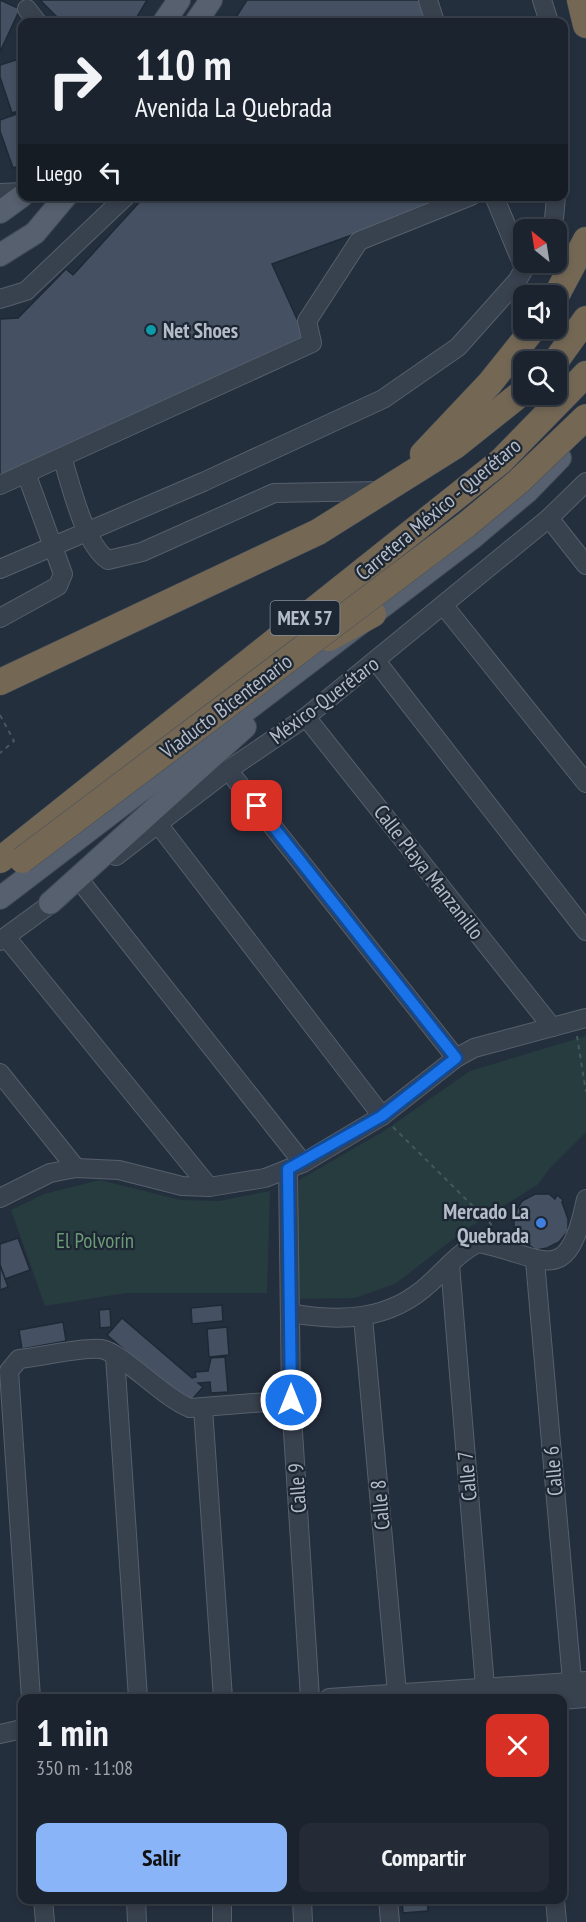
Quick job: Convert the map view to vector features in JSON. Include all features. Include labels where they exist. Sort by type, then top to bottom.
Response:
[{"type":"highway","points":[[580,0],[586,25]]},
{"type":"highway","points":[[563,285],[586,242]]},
{"type":"highway","points":[[563,351],[586,320]]},
{"type":"highway","points":[[385,491],[490,383],[525,339]]},
{"type":"highway","name":"Carretera México - Querétaro","points":[[0,860],[501,461],[586,374]]},
{"type":"highway","points":[[466,525],[586,390]]},
{"type":"highway","name":"Carretera México - Querétaro","points":[[0,681],[318,532],[455,446],[513,400]]},
{"type":"highway","name":"Viaducto Bicentenario","points":[[0,877],[466,525],[527,474],[586,417]]},
{"type":"highway","points":[[164,730],[373,614]]},
{"type":"main road","points":[[167,18],[178,0]]},
{"type":"main road","points":[[199,18],[211,0]]},
{"type":"main road","points":[[0,212],[18,197]]},
{"type":"main road","points":[[0,255],[34,233],[62,201]]},
{"type":"main road","points":[[0,898],[373,614],[528,491],[586,432]]},
{"type":"main road","points":[[50,903],[225,746],[302,668]]},
{"type":"street","points":[[428,0],[434,18]]},
{"type":"street","points":[[542,0],[548,18]]},
{"type":"street","points":[[0,193],[18,194]]},
{"type":"street","points":[[0,298],[26,291],[121,201]]},
{"type":"street","points":[[0,485],[312,343],[314,340],[307,321],[359,241],[459,201]]},
{"type":"street","points":[[496,201],[513,237]]},
{"type":"street","points":[[554,219],[556,201]]},
{"type":"street","points":[[0,569],[204,482],[383,399],[458,346],[517,281],[522,273]]},
{"type":"street","points":[[62,457],[87,532],[98,553],[108,560],[142,552],[274,493],[385,491]]},
{"type":"street","points":[[0,618],[58,586],[63,574],[26,473]]},
{"type":"street","name":"México-Querétaro","points":[[3,939],[228,770],[306,717],[549,518],[586,482]]},
{"type":"street","points":[[549,518],[586,566]]},
{"type":"street","points":[[444,606],[586,783]]},
{"type":"street","points":[[376,661],[586,931]]},
{"type":"street","name":"Calle Playa Manzanillo","points":[[306,717],[552,1027]]},
{"type":"street","points":[[228,770],[456,1058]]},
{"type":"street","points":[[158,824],[382,1116]]},
{"type":"street","points":[[81,882],[296,1166]]},
{"type":"street","points":[[3,939],[209,1187]]},
{"type":"street","points":[[0,1198],[50,1173],[76,1168],[119,1170],[182,1186],[209,1187],[265,1178],[296,1166],[382,1116],[456,1058],[474,1048],[581,1019]]},
{"type":"street","points":[[0,1073],[76,1168]]},
{"type":"street","name":"Calle 9","points":[[296,1166],[290,1313],[291,1400],[310,1694]]},
{"type":"street","points":[[290,1313],[322,1318],[363,1317],[396,1306],[418,1294],[468,1248],[478,1243],[535,1261],[547,1262],[561,1257],[572,1247],[579,1233],[586,1199]]},
{"type":"street","name":"Calle 6","points":[[535,1261],[579,1681]]},
{"type":"street","name":"Calle 7","points":[[450,1265],[485,1687]]},
{"type":"street","name":"Calle 8","points":[[363,1317],[397,1693]]},
{"type":"street","points":[[31,1694],[9,1371],[12,1364],[19,1359],[100,1349],[115,1356],[177,1403],[203,1408],[291,1400]]},
{"type":"street","points":[[115,1356],[138,1694]]},
{"type":"street","points":[[203,1408],[223,1694]]},
{"type":"street","points":[[390,1694],[579,1681]]},
{"type":"street","points":[[567,1700],[586,1698]]},
{"type":"street","points":[[0,1734],[18,1730]]},
{"type":"street","points":[[43,1904],[45,1922]]},
{"type":"street","points":[[136,1904],[137,1922]]},
{"type":"street","points":[[222,1904],[222,1922]]},
{"type":"street","points":[[302,1904],[303,1922]]},
{"type":"street","points":[[388,1904],[390,1922]]},
{"type":"street","points":[[555,1904],[557,1922]]},
{"type":"path","points":[[0,715],[14,741],[0,753]]},
{"type":"path","points":[[581,1019],[586,1092]]},
{"type":"path","points":[[382,1116],[490,1224],[490,1246]]},
{"type":"green space","points":[[586,1036],[586,1132],[552,1166],[537,1185],[465,1230],[395,1284],[355,1298],[297,1299],[299,1180],[384,1131],[470,1071]]},
{"type":"green space","name":"El Polvorín","points":[[100,1180],[181,1200],[219,1201],[270,1191],[267,1293],[126,1293],[45,1306],[11,1210],[44,1194]]},
{"type":"building","points":[[0,0],[20,9],[0,52]]},
{"type":"building","points":[[40,0],[147,0],[136,18],[58,18]]},
{"type":"building","points":[[247,0],[419,0],[426,18],[236,18]]},
{"type":"building","points":[[18,59],[18,111],[12,113],[0,77],[0,65]]},
{"type":"building","points":[[18,113],[18,166],[13,168],[0,131],[0,120]]},
{"type":"building","name":"Net Shoes","points":[[140,201],[445,201],[272,264],[307,341],[0,479],[0,319],[18,318],[66,269],[73,275]]},
{"type":"building","name":"Mercado La Quebrada","points":[[535,1194],[549,1194],[555,1199],[557,1195],[563,1200],[568,1219],[568,1231],[559,1242],[536,1250],[522,1240],[517,1242],[514,1236],[518,1234],[514,1227],[514,1214],[522,1201]]},
{"type":"building","points":[[18,1238],[30,1270],[5,1279],[0,1265],[0,1244]]},
{"type":"building","points":[[0,1265],[8,1287],[0,1290]]},
{"type":"building","points":[[222,1305],[223,1321],[192,1324],[191,1308]]},
{"type":"building","points":[[110,1309],[111,1327],[100,1328],[99,1310]]},
{"type":"building","points":[[122,1318],[192,1378],[196,1377],[195,1372],[208,1371],[211,1358],[225,1357],[228,1392],[211,1393],[210,1382],[198,1383],[203,1387],[188,1404],[107,1335]]},
{"type":"building","points":[[63,1322],[66,1341],[22,1349],[19,1330]]},
{"type":"building","points":[[227,1327],[229,1355],[209,1357],[207,1329]]},
{"type":"building","points":[[402,1904],[427,1904],[428,1911],[403,1913]]},
{"type":"place","name":"Net Shoes","points":[[151,330]]},
{"type":"place","name":"Mercado La Quebrada","points":[[541,1223]]},
{"type":"route","points":[[257,806],[456,1058],[382,1116],[303,1163],[288,1169],[291,1400]]}]
